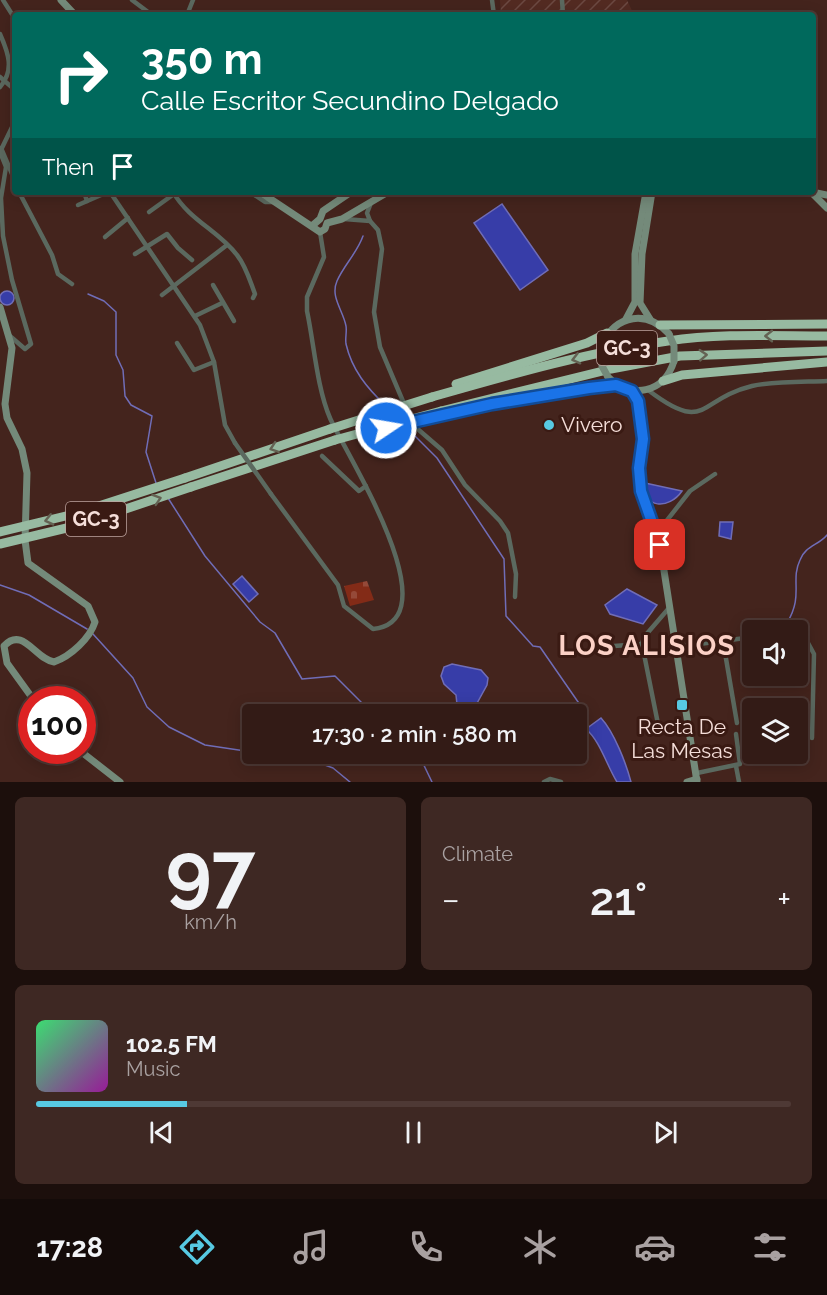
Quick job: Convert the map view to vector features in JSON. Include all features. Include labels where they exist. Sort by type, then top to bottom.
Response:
[{"type":"highway","points":[[660,325],[827,324]]},
{"type":"highway","points":[[431,395],[565,351],[607,333]]},
{"type":"highway","name":"GC-3","points":[[0,532],[74,514],[431,395],[595,354],[667,340],[712,336],[827,336]]},
{"type":"highway","name":"GC-3","points":[[0,544],[75,526],[334,440],[611,369],[680,356],[827,351]]},
{"type":"highway","points":[[653,387],[682,375],[827,362]]},
{"type":"highway","points":[[441,413],[616,385]]},
{"type":"main road","points":[[62,0],[72,12]]},
{"type":"main road","points":[[264,195],[288,213],[313,225],[316,231],[320,232],[325,229],[323,211],[347,195]]},
{"type":"main road","points":[[313,225],[342,219],[383,195]]},
{"type":"main road","points":[[645,195],[635,254],[635,302],[626,319],[607,333],[602,344],[602,366],[616,385],[632,391],[653,387]]},
{"type":"main road","points":[[638,401],[674,361],[674,346],[669,334],[650,319],[640,303],[642,254],[652,195]]},
{"type":"main road","points":[[814,195],[827,208]]},
{"type":"main road","points":[[0,307],[10,336],[11,365],[5,404],[7,418],[22,449],[27,473],[25,540],[28,564],[88,606],[94,616],[93,628],[64,659],[54,662],[40,657],[27,642],[17,639],[9,640],[2,646],[7,663],[24,686]]},
{"type":"main road","points":[[626,319],[650,319]]},
{"type":"main road","points":[[632,391],[638,401],[643,439],[639,482],[657,533],[697,778],[687,782]]},
{"type":"main road","points":[[96,763],[120,782]]},
{"type":"street","points":[[3,0],[12,14]]},
{"type":"street","points":[[132,0],[148,12]]},
{"type":"street","points":[[0,34],[9,57],[9,73],[0,87]]},
{"type":"street","points":[[0,77],[12,87]]},
{"type":"street","points":[[10,336],[25,349],[31,344],[12,280],[3,236],[1,198],[6,167],[1,150],[12,127]]},
{"type":"street","points":[[1,150],[12,174]]},
{"type":"street","points":[[21,195],[52,255],[58,274],[72,284]]},
{"type":"street","points":[[85,195],[87,201]]},
{"type":"street","points":[[78,205],[102,195]]},
{"type":"street","points":[[111,195],[195,316],[214,362],[225,425],[235,443],[338,585],[344,606],[374,628],[388,624],[396,615],[404,593],[396,557],[366,486],[330,417],[307,311],[307,297],[324,257],[320,232]]},
{"type":"street","points":[[149,212],[171,195]]},
{"type":"street","points":[[176,195],[192,216],[238,256],[255,294],[253,298]]},
{"type":"street","points":[[254,195],[265,202],[274,202]]},
{"type":"street","points":[[372,201],[367,213],[370,221],[378,230],[382,249],[374,312],[380,347],[412,425],[442,450],[465,485],[500,521],[508,533],[516,574],[515,597]]},
{"type":"street","points":[[105,237],[128,219]]},
{"type":"street","points":[[342,219],[370,221]]},
{"type":"street","points":[[135,254],[167,234],[192,260]]},
{"type":"street","points":[[162,294],[227,245]]},
{"type":"street","points":[[213,285],[234,321]]},
{"type":"street","points":[[195,316],[222,303]]},
{"type":"street","points":[[177,343],[194,370],[214,362]]},
{"type":"street","points":[[653,387],[658,397],[672,408],[690,413],[702,410],[751,387],[827,381]]},
{"type":"street","points":[[322,456],[359,492],[366,486]]},
{"type":"street","points":[[657,533],[690,491],[715,474]]},
{"type":"street","points":[[657,730],[658,724],[642,644],[663,612],[669,608]]},
{"type":"street","points":[[676,647],[742,638]]},
{"type":"street","points":[[723,641],[738,723]]},
{"type":"street","points":[[808,643],[814,654],[812,738]]},
{"type":"street","points":[[614,646],[642,644]]},
{"type":"street","points":[[697,778],[736,766],[740,762],[736,734]]},
{"type":"street","points":[[736,766],[739,782]]},
{"type":"street","points":[[544,782],[550,779],[561,782]]},
{"type":"shaded area","points":[[500,0],[627,0],[633,12],[501,12]]},
{"type":"shaded area","points":[[502,204],[548,270],[520,290],[474,223]]},
{"type":"shaded area","points":[[4,291],[10,291],[14,298],[10,305],[4,305],[0,301],[0,295]]},
{"type":"shaded area","points":[[645,483],[682,491],[670,501],[658,504],[648,498]]},
{"type":"shaded area","points":[[720,522],[733,522],[731,539],[719,536]]},
{"type":"shaded area","points":[[242,576],[258,594],[249,602],[233,584]]},
{"type":"shaded area","points":[[627,589],[657,605],[643,624],[610,614],[605,605]]},
{"type":"shaded area","points":[[452,664],[481,670],[488,678],[487,685],[477,704],[457,704],[456,695],[444,684],[441,676],[444,667]]},
{"type":"shaded area","points":[[601,718],[619,748],[631,782],[617,782],[587,728]]},
{"type":"green space","points":[[367,581],[374,600],[350,606],[344,586]]},
{"type":"waterway","points":[[363,236],[337,281],[335,293],[346,326],[346,344],[352,362],[367,385],[386,406]]},
{"type":"waterway","points":[[88,294],[104,301],[116,312],[116,355],[123,370],[125,396],[131,405],[152,416],[146,452],[156,483]]},
{"type":"waterway","points":[[404,425],[437,458],[504,559],[506,616],[533,646],[540,647],[579,704]]},
{"type":"waterway","points":[[168,498],[205,556],[260,622],[275,633],[302,679],[335,676],[362,703],[366,704]]},
{"type":"waterway","points":[[788,620],[795,604],[796,575],[802,555],[827,535]]},
{"type":"waterway","points":[[0,585],[29,595],[87,629]]},
{"type":"waterway","points":[[93,634],[133,678],[147,707],[169,727],[205,745],[242,751]]},
{"type":"waterway","points":[[322,764],[333,768],[350,782]]},
{"type":"waterway","points":[[423,764],[432,782]]},
{"type":"place","name":"Vivero","points":[[549,425]]},
{"type":"place","name":"Recta De Las Mesas","points":[[682,705]]},
{"type":"district","name":"LOS ALISIOS","points":[[647,646]]},
{"type":"route","points":[[386,428],[492,404],[589,388],[616,385],[632,391],[638,401],[643,439],[639,482],[660,545]]}]
